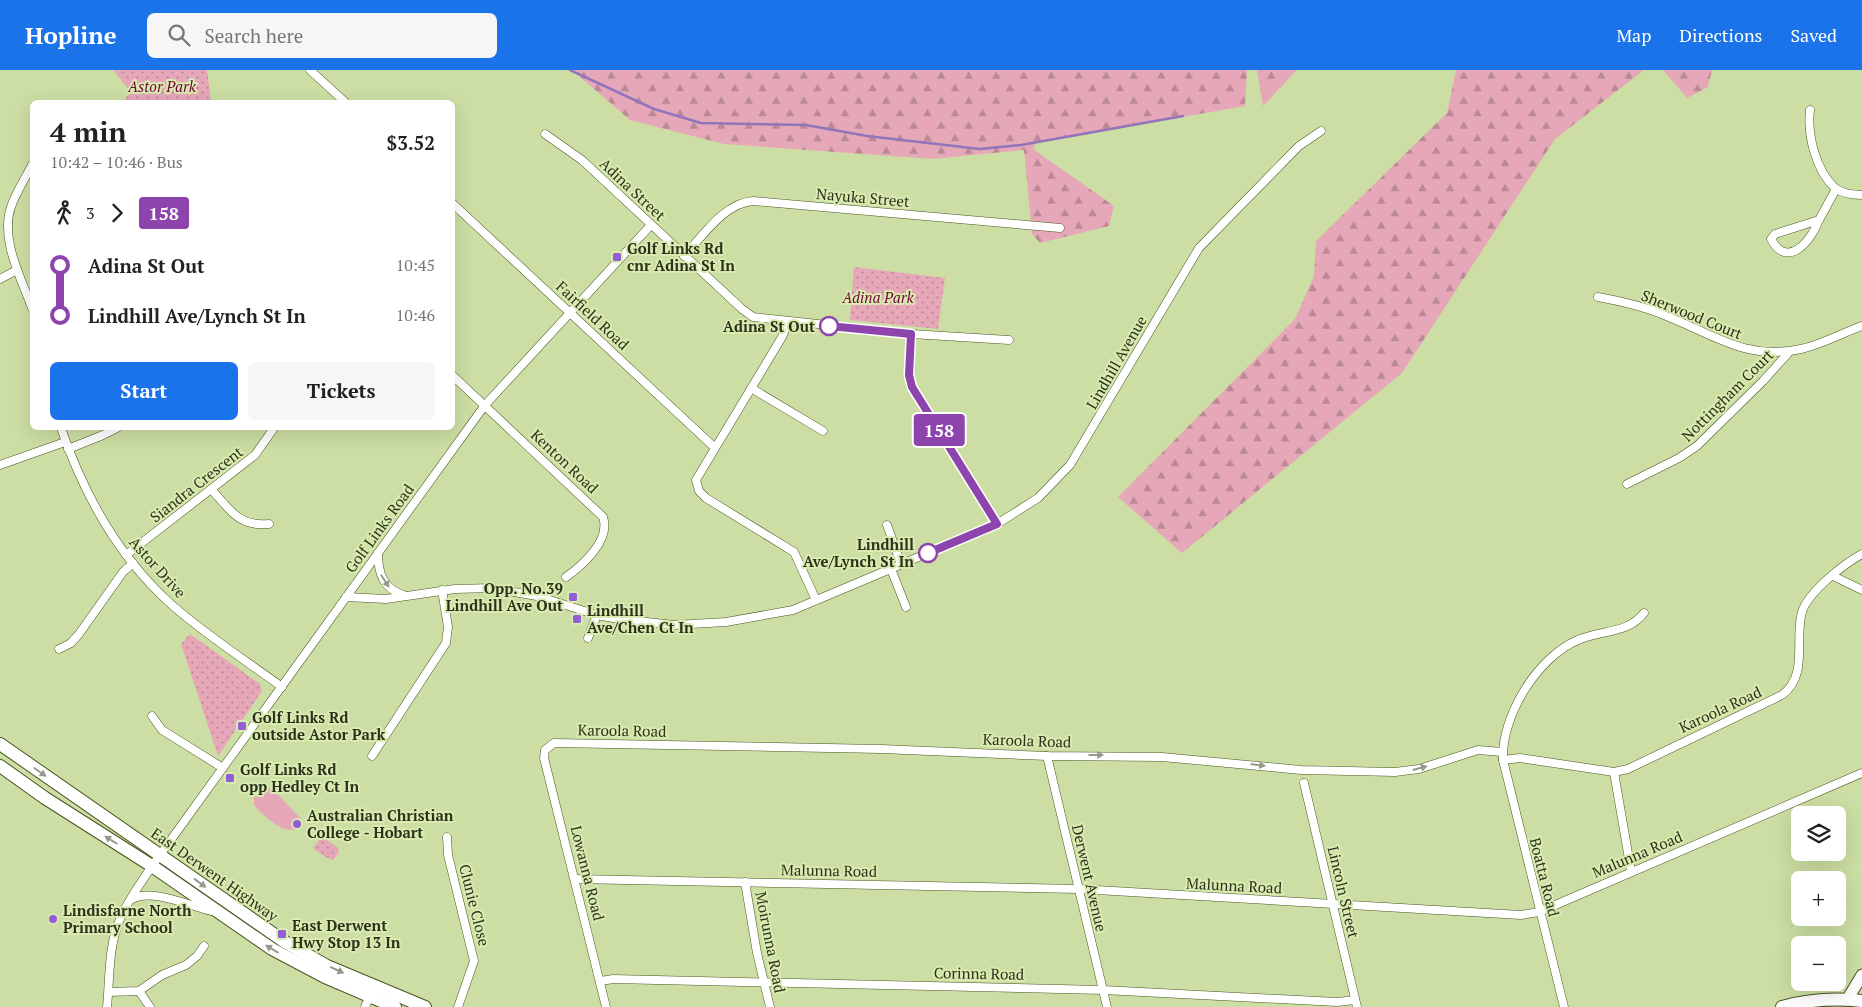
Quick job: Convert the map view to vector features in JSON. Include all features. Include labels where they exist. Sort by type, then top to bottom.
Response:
[{"type":"main road","name":"East Derwent Highway","points":[[0,744],[90,808],[161,854],[285,942],[327,966],[369,997],[425,1007]]},
{"type":"main road","name":"East Derwent Highway","points":[[0,766],[45,798],[152,866],[272,949],[325,977],[395,1007]]},
{"type":"main road","points":[[1782,1007],[1812,1002],[1854,1002],[1862,975]]},
{"type":"street","points":[[310,70],[343,100]]},
{"type":"street","points":[[1810,110],[1810,132],[1819,162],[1827,179],[1836,189],[1850,194],[1862,195]]},
{"type":"street","name":"Lindhill Avenue","points":[[346,597],[386,600],[442,590],[473,587],[515,591],[554,601],[597,616],[674,625],[700,625],[774,615],[816,600],[997,524],[1038,498],[1070,464],[1200,248],[1299,146],[1320,131]]},
{"type":"street","name":"Adina Street","points":[[545,134],[582,160],[748,314],[761,319],[788,322],[911,334],[1009,340]]},
{"type":"street","points":[[30,169],[7,219],[8,242],[30,303]]},
{"type":"street","points":[[1819,220],[1803,227],[1776,234],[1771,239],[1779,248],[1785,251],[1798,250],[1811,238],[1836,189]]},
{"type":"street","name":"Nayuka Street","points":[[684,256],[725,213],[746,201],[1060,228]]},
{"type":"street","name":"Fairfield Road","points":[[455,206],[714,447]]},
{"type":"street","name":"Golf Links Road","points":[[152,866],[485,405],[651,225]]},
{"type":"street","points":[[0,278],[18,270]]},
{"type":"street","name":"Sherwood Court","points":[[1598,297],[1644,308],[1744,350],[1790,351],[1820,343],[1862,326]]},
{"type":"street","points":[[788,322],[782,337],[714,447],[696,480],[699,491],[706,498],[794,552],[816,600]]},
{"type":"street","points":[[911,334],[909,375],[912,387],[997,524]]},
{"type":"street","name":"Nottingham Court","points":[[1627,484],[1679,458],[1697,446],[1764,381],[1790,351]]},
{"type":"street","name":"Kenton Road","points":[[455,378],[603,517],[606,526],[603,536],[583,564],[566,577]]},
{"type":"street","points":[[751,388],[823,431]]},
{"type":"street","name":"Astor Drive","points":[[62,430],[90,499],[132,563],[162,595],[200,628],[282,687]]},
{"type":"street","points":[[0,465],[103,436],[114,430]]},
{"type":"street","name":"Siandra Crescent","points":[[126,555],[255,455],[273,430]]},
{"type":"street","points":[[212,490],[242,521],[256,525],[269,524]]},
{"type":"street","points":[[887,525],[901,564]]},
{"type":"street","points":[[378,552],[378,566],[384,581],[396,593],[409,597]]},
{"type":"street","name":"Karoola Road","points":[[548,746],[560,742],[637,743],[881,749],[1047,756],[1162,757],[1300,770],[1395,772],[1419,768],[1478,750],[1502,756],[1614,772],[1628,769],[1787,692],[1794,679],[1800,652],[1801,613],[1810,597],[1833,576],[1862,554]]},
{"type":"street","points":[[59,649],[71,643],[80,634],[132,563]]},
{"type":"street","points":[[891,569],[906,607]]},
{"type":"street","points":[[1833,576],[1862,590]]},
{"type":"street","points":[[372,756],[446,643],[448,627],[442,590]]},
{"type":"street","points":[[1502,756],[1508,722],[1522,694],[1555,655],[1578,640],[1635,623],[1644,613]]},
{"type":"street","points":[[588,638],[597,616]]},
{"type":"street","points":[[152,716],[162,730],[222,768]]},
{"type":"street","name":"Lowanna Road","points":[[548,746],[544,758],[606,1007]]},
{"type":"street","name":"Derwent Avenue","points":[[1047,756],[1107,1007]]},
{"type":"street","name":"Boatta Road","points":[[1502,756],[1564,1007]]},
{"type":"street","points":[[1614,772],[1631,871]]},
{"type":"street","name":"Malunna Road","points":[[575,879],[1079,889],[1521,916],[1539,912],[1862,773]]},
{"type":"street","name":"Lincoln Street","points":[[1304,784],[1356,1003]]},
{"type":"street","name":"Clunie Close","points":[[447,837],[448,855],[474,961],[458,1007]]},
{"type":"street","points":[[108,1007],[112,948],[120,919],[152,866]]},
{"type":"street","name":"Moirunna Road","points":[[745,882],[770,1007]]},
{"type":"street","points":[[130,900],[138,896],[156,896],[219,913]]},
{"type":"street","points":[[109,992],[139,991],[162,976],[186,965],[197,956],[204,946]]},
{"type":"street","name":"Corinna Road","points":[[601,981],[613,979],[1103,990],[1356,1003]]},
{"type":"street","points":[[139,991],[150,1007]]},
{"type":"green space","name":"Astor Park","points":[[113,70],[207,70],[211,100],[125,100],[131,92]]},
{"type":"green space","points":[[572,70],[1247,70],[1245,106],[1036,143],[1033,149],[1114,206],[1109,226],[1040,243],[1032,234],[1024,150],[933,159],[724,144],[630,120]]},
{"type":"green space","points":[[1257,70],[1297,70],[1263,106]]},
{"type":"green space","points":[[1456,70],[1644,70],[1555,139],[1402,373],[1182,553],[1118,497],[1295,319],[1314,276],[1316,241],[1447,113]]},
{"type":"green space","points":[[1663,70],[1712,70],[1708,87],[1687,98]]},
{"type":"green space","name":"Adina Park","points":[[854,267],[945,278],[938,329],[850,320]]},
{"type":"green space","points":[[190,634],[260,684],[262,691],[218,756],[181,644]]},
{"type":"green space","points":[[269,788],[274,790],[301,819],[301,823],[296,829],[285,829],[279,826],[267,818],[254,805],[254,797]]},
{"type":"green space","points":[[322,836],[338,848],[339,852],[333,860],[325,857],[313,848]]},
{"type":"waterway","points":[[570,70],[654,109],[701,123],[806,125],[867,136],[980,149],[1021,145],[1183,116]]},
{"type":"bus line","name":"158","points":[[829,326],[911,334],[908,368],[912,387],[997,524],[928,553]]},
{"type":"place","name":"Golf Links Rd cnr Adina St In","points":[[617,257]]},
{"type":"place","name":"Adina St Out","points":[[829,326]]},
{"type":"place","name":"Lindhill Ave/Lynch St In","points":[[928,553]]},
{"type":"place","name":"Opp. No.39 Lindhill Ave Out","points":[[573,597]]},
{"type":"place","name":"Lindhill Ave/Chen Ct In","points":[[577,619]]},
{"type":"place","name":"Golf Links Rd outside Astor Park","points":[[242,726]]},
{"type":"place","name":"Golf Links Rd opp Hedley Ct In","points":[[230,778]]},
{"type":"place","name":"Australian Christian College - Hobart","points":[[297,824]]},
{"type":"place","name":"Lindisfarne North Primary School","points":[[53,919]]},
{"type":"place","name":"East Derwent Hwy Stop 13 In","points":[[282,934]]}]
